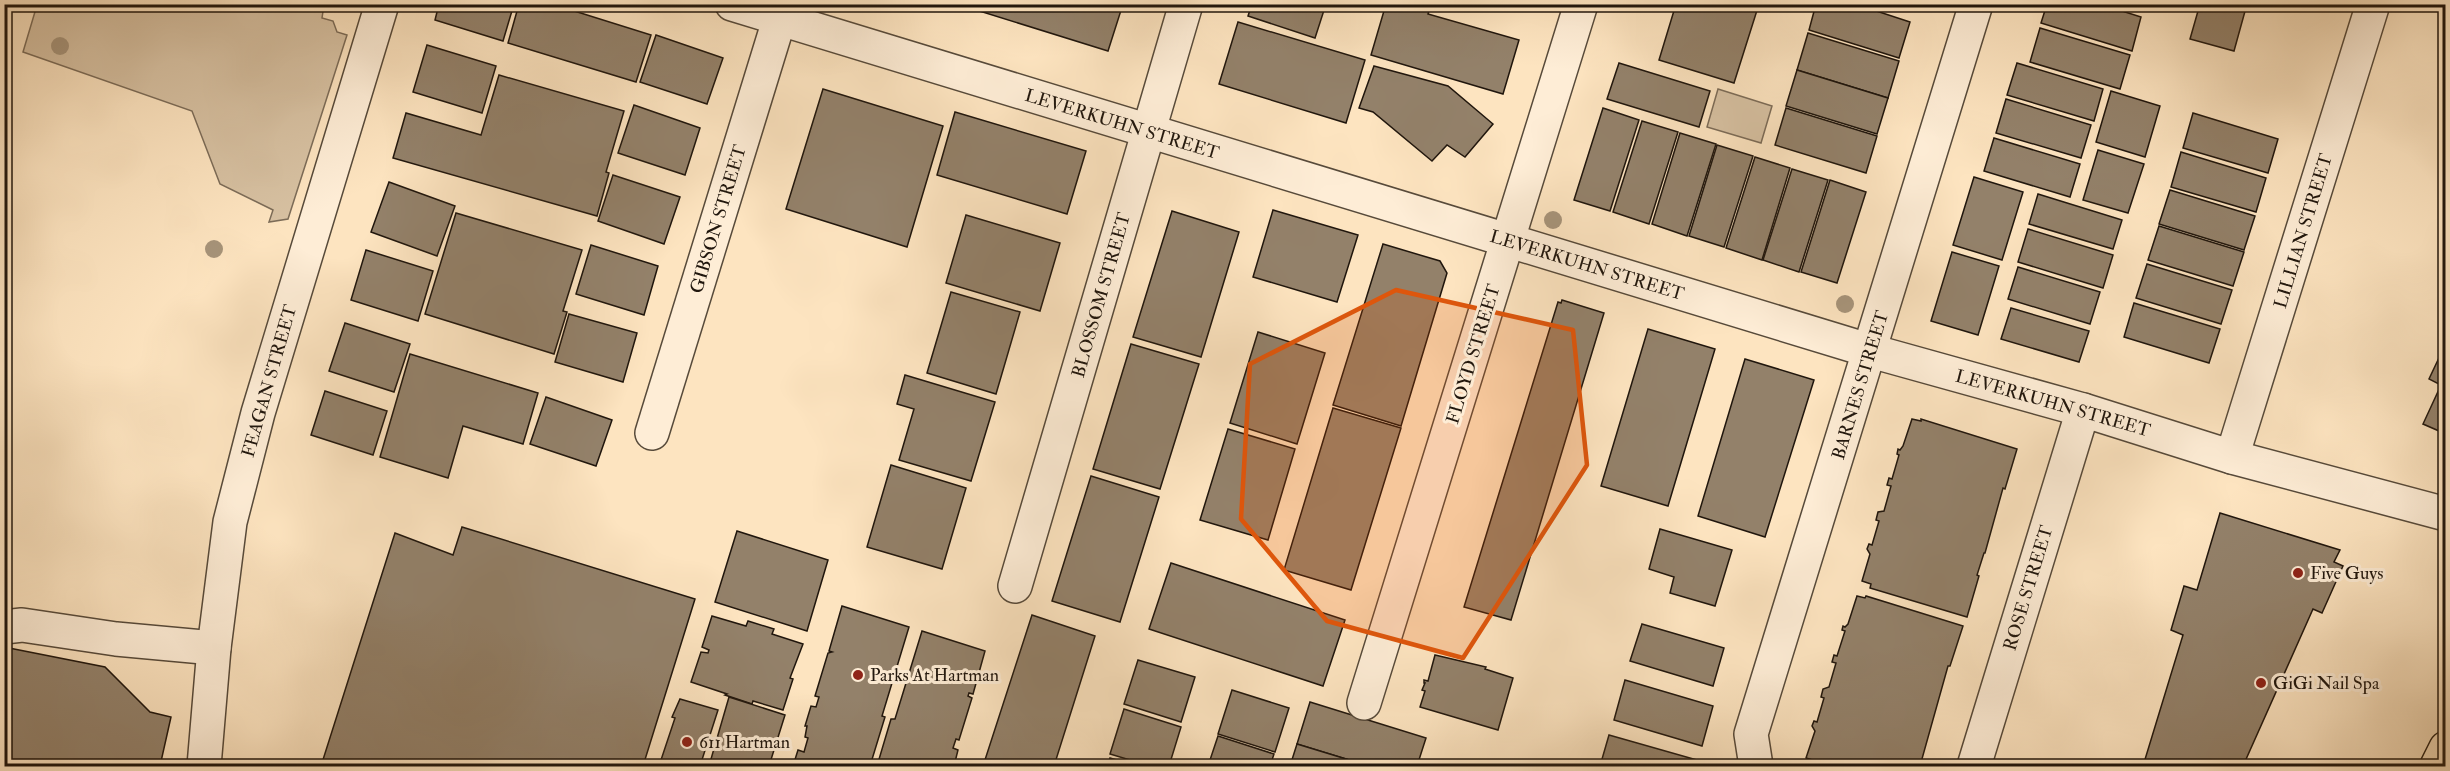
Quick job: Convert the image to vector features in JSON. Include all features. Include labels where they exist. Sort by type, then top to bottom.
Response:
[{"type":"main road","points":[[2437,766],[2445,748]]},
{"type":"street","name":"FEAGAN STREET","points":[[204,766],[214,648],[230,522],[258,413],[382,4]]},
{"type":"street","name":"LEVERKUHN STREET","points":[[732,4],[781,11],[1149,133],[1871,351],[2083,410],[2232,457],[2445,514]]},
{"type":"street","name":"BLOSSOM STREET","points":[[1015,586],[1186,4]]},
{"type":"street","name":"FLOYD STREET","points":[[1364,703],[1581,4]]},
{"type":"street","name":"BARNES STREET","points":[[1756,766],[1751,734],[1871,351],[1976,4]]},
{"type":"street","name":"LILLIAN STREET","points":[[2232,457],[2373,4]]},
{"type":"street","name":"GIBSON STREET","points":[[652,433],[781,11]]},
{"type":"street","name":"ROSE STREET","points":[[1974,766],[2083,410]]},
{"type":"street","points":[[4,627],[22,625],[116,639],[214,648]]},
{"type":"highlighted area","points":[[1396,290],[1573,330],[1587,465],[1463,658],[1327,621],[1241,519],[1250,364]]},
{"type":"shaded area","points":[[37,5],[324,5],[322,18],[333,21],[337,32],[347,35],[288,219],[269,222],[273,210],[220,184],[192,111],[23,52]]},
{"type":"shaded area","points":[[1718,89],[1772,106],[1761,143],[1707,127]]},
{"type":"building","points":[[439,4],[514,4],[503,41],[435,20]]},
{"type":"building","points":[[519,4],[552,4],[651,35],[636,82],[508,43]]},
{"type":"building","points":[[957,4],[1123,4],[1108,51]]},
{"type":"building","points":[[1252,4],[1326,4],[1315,38],[1248,16]]},
{"type":"building","points":[[1386,4],[1431,4],[1428,14],[1519,40],[1503,94],[1371,55]]},
{"type":"building","points":[[1676,4],[1759,4],[1734,83],[1659,60]]},
{"type":"building","points":[[1816,4],[1855,4],[1910,22],[1899,58],[1809,30]]},
{"type":"building","points":[[2047,4],[2100,4],[2141,17],[2132,51],[2041,23]]},
{"type":"building","points":[[2124,4],[2145,4],[2144,10]]},
{"type":"building","points":[[2200,4],[2247,4],[2234,51],[2190,39]]},
{"type":"building","points":[[1238,22],[1365,60],[1346,123],[1219,84]]},
{"type":"building","points":[[2040,28],[2130,55],[2120,89],[2030,62]]},
{"type":"building","points":[[1808,33],[1899,61],[1888,98],[1797,70]]},
{"type":"building","points":[[656,35],[723,58],[707,104],[640,82]]},
{"type":"building","points":[[427,45],[496,66],[482,113],[413,92]]},
{"type":"building","points":[[1619,63],[1710,91],[1699,127],[1607,99]]},
{"type":"building","points":[[2017,63],[2103,89],[2094,121],[2007,95]]},
{"type":"building","points":[[1374,66],[1448,86],[1493,124],[1465,157],[1447,145],[1432,161],[1373,112],[1359,108]]},
{"type":"building","points":[[1797,70],[1888,98],[1877,134],[1786,106]]},
{"type":"building","points":[[499,75],[624,111],[606,172],[609,173],[597,216],[393,158],[406,113],[481,135]]},
{"type":"building","points":[[823,89],[943,126],[907,247],[786,209]]},
{"type":"building","points":[[2111,91],[2160,106],[2145,157],[2096,142]]},
{"type":"building","points":[[2006,99],[2091,125],[2081,158],[1996,133]]},
{"type":"building","points":[[634,105],[700,128],[685,175],[618,153]]},
{"type":"building","points":[[1603,108],[1639,120],[1610,211],[1574,200]]},
{"type":"building","points":[[1786,108],[1877,136],[1866,173],[1775,145]]},
{"type":"building","points":[[955,112],[1086,151],[1067,214],[937,175]]},
{"type":"building","points":[[2193,113],[2278,139],[2268,173],[2183,148]]},
{"type":"building","points":[[1642,121],[1678,132],[1649,224],[1613,212]]},
{"type":"building","points":[[1680,133],[1716,144],[1687,236],[1652,224]]},
{"type":"building","points":[[1994,138],[2080,164],[2070,197],[1984,171]]},
{"type":"building","points":[[1717,145],[1753,156],[1724,247],[1689,236]]},
{"type":"building","points":[[2098,150],[2144,164],[2128,213],[2083,200]]},
{"type":"building","points":[[2181,152],[2266,178],[2256,212],[2171,187]]},
{"type":"building","points":[[1755,157],[1790,168],[1762,260],[1726,248]]},
{"type":"building","points":[[1792,169],[1828,180],[1799,272],[1763,260]]},
{"type":"building","points":[[613,175],[680,197],[664,244],[598,221]]},
{"type":"building","points":[[1974,177],[2023,192],[2002,260],[1953,245]]},
{"type":"building","points":[[1830,180],[1866,192],[1837,283],[1801,272]]},
{"type":"building","points":[[389,182],[455,206],[437,256],[371,232]]},
{"type":"building","points":[[2170,190],[2255,216],[2244,250],[2159,224]]},
{"type":"building","points":[[2038,194],[2122,220],[2113,249],[2029,224]]},
{"type":"building","points":[[1273,210],[1358,235],[1337,302],[1253,277]]},
{"type":"building","points":[[1172,211],[1239,232],[1201,357],[1133,337]]},
{"type":"building","points":[[456,213],[582,250],[563,311],[567,312],[554,354],[425,314]]},
{"type":"building","points":[[966,215],[1060,243],[1040,311],[946,283]]},
{"type":"building","points":[[2159,226],[2244,252],[2233,286],[2148,260]]},
{"type":"building","points":[[2028,229],[2113,255],[2103,288],[2018,262]]},
{"type":"building","points":[[1383,244],[1440,261],[1447,273],[1401,426],[1333,405]]},
{"type":"building","points":[[591,245],[658,266],[644,315],[576,294]]},
{"type":"building","points":[[366,250],[433,271],[418,321],[351,300]]},
{"type":"building","points":[[1952,252],[1999,266],[1978,335],[1931,321]]},
{"type":"building","points":[[2147,264],[2232,290],[2221,324],[2136,298]]},
{"type":"building","points":[[2018,267],[2100,292],[2090,324],[2008,299]]},
{"type":"building","points":[[951,292],[1020,312],[996,394],[927,373]]},
{"type":"building","points":[[1562,300],[1604,313],[1511,620],[1464,607],[1558,302],[1561,303]]},
{"type":"building","points":[[2134,303],[2220,329],[2209,363],[2124,337]]},
{"type":"building","points":[[2011,308],[2089,331],[2079,362],[2001,339]]},
{"type":"building","points":[[569,314],[637,333],[623,382],[555,362]]},
{"type":"building","points":[[345,323],[410,344],[394,392],[329,371]]},
{"type":"building","points":[[1648,329],[1715,349],[1668,506],[1601,486]]},
{"type":"building","points":[[1258,332],[1325,353],[1297,444],[1230,423]]},
{"type":"building","points":[[2446,343],[2446,434],[2423,424],[2441,385],[2429,379]]},
{"type":"building","points":[[1131,344],[1199,364],[1160,489],[1093,469]]},
{"type":"building","points":[[410,354],[538,393],[523,444],[463,426],[448,478],[380,457]]},
{"type":"building","points":[[1745,359],[1814,380],[1765,537],[1698,516]]},
{"type":"building","points":[[905,375],[995,402],[971,481],[899,460],[914,409],[897,404]]},
{"type":"building","points":[[325,391],[387,411],[373,455],[311,435]]},
{"type":"building","points":[[546,397],[612,420],[596,466],[530,444]]},
{"type":"building","points":[[1333,408],[1401,428],[1351,590],[1284,570]]},
{"type":"building","points":[[1912,419],[1921,421],[1921,419],[2017,449],[1977,575],[1979,576],[1967,617],[1870,588],[1871,584],[1862,581],[1870,554],[1867,549],[1869,544],[1872,545],[1879,521],[1876,520],[1878,512],[1884,511],[1891,486],[1887,485],[1889,478],[1892,479],[1899,455],[1897,454],[1898,449],[1900,450],[1903,446]]},
{"type":"building","points":[[1228,429],[1295,449],[1268,540],[1200,520]]},
{"type":"building","points":[[891,465],[966,488],[942,569],[867,547]]},
{"type":"building","points":[[1091,476],[1159,497],[1120,622],[1052,601]]},
{"type":"building","points":[[2220,513],[2340,550],[2334,562],[2343,566],[2322,613],[2313,609],[2243,766],[2143,766],[2183,635],[2171,630],[2184,586],[2197,590]]},
{"type":"building","points":[[462,527],[695,599],[643,766],[321,766],[395,533],[453,555]]},
{"type":"building","points":[[1660,529],[1732,550],[1715,606],[1670,593],[1674,577],[1649,569]]},
{"type":"building","points":[[737,531],[828,560],[807,631],[715,602]]},
{"type":"building","points":[[1171,563],[1345,620],[1323,686],[1149,629]]},
{"type":"building","points":[[1857,596],[1865,598],[1866,596],[1963,626],[1950,666],[1948,666],[1920,766],[1822,766],[1806,758],[1815,731],[1812,726],[1814,721],[1817,722],[1824,698],[1821,697],[1823,689],[1829,687],[1836,663],[1832,662],[1834,655],[1837,656],[1845,631],[1842,630],[1843,626],[1848,624]]},
{"type":"building","name":"Parks At Hartman","points":[[842,606],[909,627],[882,716],[885,717],[870,766],[793,766],[798,750],[804,752],[808,738],[805,737],[807,726],[805,726],[811,706],[816,707],[819,697],[815,696],[828,653],[832,652],[829,651]]},
{"type":"building","points":[[1032,615],[1095,636],[1054,766],[983,766]]},
{"type":"building","points":[[712,616],[746,626],[748,621],[774,629],[772,634],[803,644],[790,678],[793,679],[783,710],[753,701],[752,704],[691,682],[701,652],[708,653],[709,650],[702,647]]},
{"type":"building","points":[[1642,624],[1724,648],[1713,686],[1630,661]]},
{"type":"building","points":[[922,631],[985,651],[973,694],[969,693],[968,696],[972,698],[959,740],[956,739],[953,748],[958,750],[954,766],[877,766],[891,719],[895,719]]},
{"type":"building","points":[[4,647],[105,667],[150,712],[171,717],[160,766],[4,766]]},
{"type":"building","points":[[1435,655],[1486,667],[1485,669],[1513,678],[1498,730],[1420,707],[1425,691],[1422,690],[1424,680],[1428,681]]},
{"type":"building","points":[[1138,660],[1195,677],[1181,722],[1124,704]]},
{"type":"building","points":[[1625,680],[1713,706],[1702,746],[1614,720]]},
{"type":"building","points":[[1232,690],[1289,708],[1275,752],[1218,734]]},
{"type":"building","points":[[729,697],[785,715],[769,766],[709,766]]},
{"type":"building","name":"611 Hartman","points":[[680,699],[718,710],[700,766],[659,766],[675,718],[672,717]]},
{"type":"building","points":[[1310,702],[1426,738],[1417,766],[1369,766],[1297,744]]},
{"type":"building","points":[[1124,709],[1181,727],[1169,766],[1150,766],[1110,754]]},
{"type":"building","points":[[1609,735],[1697,760],[1695,766],[1600,766]]},
{"type":"building","points":[[1218,736],[1274,754],[1270,766],[1208,766]]},
{"type":"building","points":[[1297,744],[1369,766],[1290,766]]},
{"type":"building","points":[[1110,758],[1137,766],[1107,766]]},
{"type":"place","name":"Five Guys","points":[[2298,573]]},
{"type":"place","name":"Parks At Hartman","points":[[858,675]]},
{"type":"place","name":"GiGi Nail Spa","points":[[2261,683]]},
{"type":"place","name":"611 Hartman","points":[[687,742]]}]
